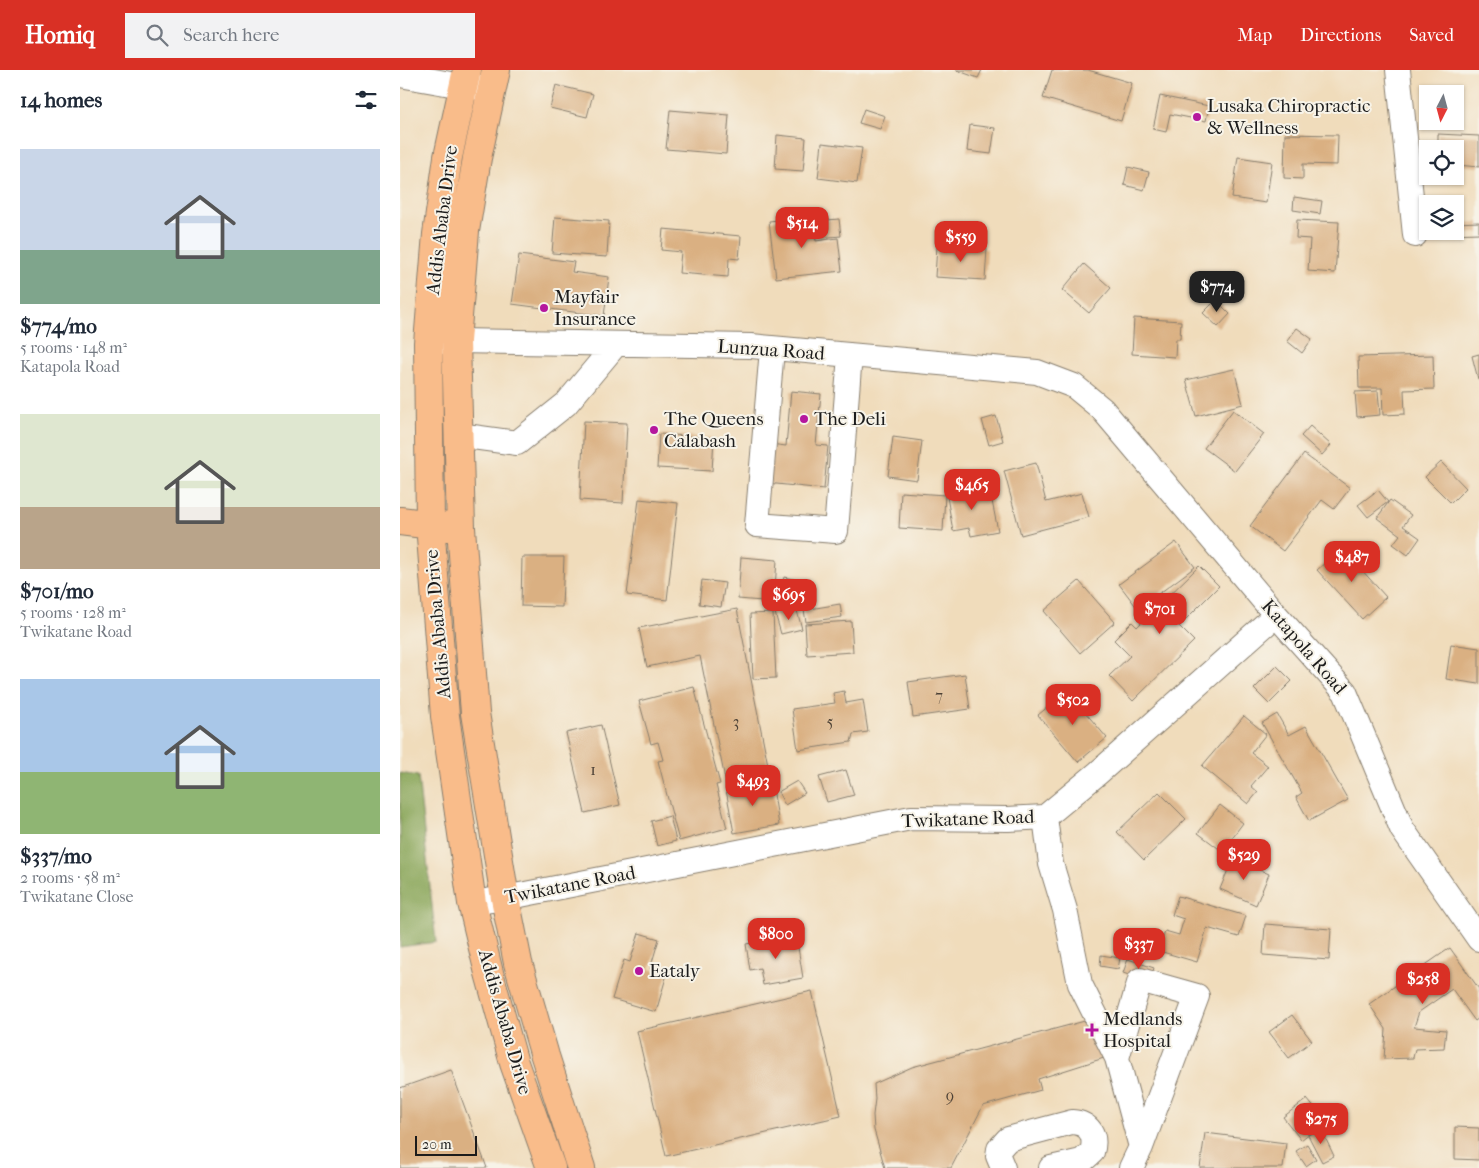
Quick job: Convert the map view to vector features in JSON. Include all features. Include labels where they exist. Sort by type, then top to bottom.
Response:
[{"type":"main road","name":"Addis Ababa Drive","points":[[465,78],[448,157],[439,224],[428,343],[430,524],[445,716],[472,903],[514,1063],[551,1168]]},
{"type":"main road","name":"Addis Ababa Drive","points":[[494,79],[477,158],[465,231],[456,341],[461,528],[474,713],[505,898],[521,972],[545,1056],[581,1168]]},
{"type":"main road","points":[[400,508],[414,496],[428,472]]},
{"type":"main road","points":[[400,521],[461,528]]},
{"type":"street","points":[[1398,70],[1415,235]]},
{"type":"street","points":[[400,75],[494,79]]},
{"type":"street","name":"Lunzua Road","points":[[428,343],[456,341],[752,346],[1037,372],[1074,386],[1102,409]]},
{"type":"street","points":[[458,434],[517,443],[566,404],[616,344]]},
{"type":"street","points":[[772,349],[758,525],[836,531],[850,355]]},
{"type":"street","name":"Katapola Road","points":[[1102,409],[1276,615],[1345,692],[1402,830],[1479,939]]},
{"type":"street","name":"Twikatane Road","points":[[472,903],[911,818],[1008,819],[1044,817],[1098,773],[1276,615]]},
{"type":"street","points":[[1044,817],[1051,864],[1065,910],[1080,984],[1117,1058],[1136,1158]]},
{"type":"street","points":[[1117,1058],[1140,980],[1197,996],[1136,1158]]},
{"type":"street","points":[[1003,1168],[998,1156],[999,1149],[1008,1139],[1072,1122],[1086,1125],[1094,1138],[1092,1152],[1087,1164],[1051,1168]]},
{"type":"green space","points":[[400,773],[418,776],[436,942],[400,947]]},
{"type":"building","points":[[956,70],[982,70],[978,78]]},
{"type":"building","points":[[1052,70],[1088,70],[1132,83],[1121,121],[1043,98]]},
{"type":"building","points":[[556,85],[593,94],[587,117],[550,108]]},
{"type":"building","name":"Lusaka Chiropractic & Wellness","points":[[1160,96],[1209,106],[1206,121],[1170,114],[1166,132],[1153,129]]},
{"type":"building","points":[[864,109],[885,116],[880,129],[859,123]]},
{"type":"building","points":[[670,110],[729,115],[726,154],[666,149]]},
{"type":"building","points":[[970,125],[995,128],[991,154],[967,151]]},
{"type":"building","points":[[1285,134],[1338,135],[1337,165],[1303,164],[1303,179],[1284,178]]},
{"type":"building","points":[[1438,134],[1479,136],[1479,167],[1464,166],[1464,140],[1438,140]]},
{"type":"building","points":[[777,135],[806,138],[803,171],[775,169]]},
{"type":"building","points":[[822,143],[862,148],[857,183],[818,178]]},
{"type":"building","points":[[1238,157],[1272,162],[1266,203],[1232,198]]},
{"type":"building","points":[[1128,167],[1149,172],[1144,190],[1124,185]]},
{"type":"building","points":[[1294,197],[1322,201],[1320,214],[1293,210]]},
{"type":"building","points":[[813,216],[816,241],[838,238],[842,271],[776,278],[769,221]]},
{"type":"building","points":[[555,217],[609,221],[607,257],[552,253]]},
{"type":"building","points":[[839,219],[841,236],[818,238],[816,221]]},
{"type":"building","points":[[1297,220],[1339,222],[1335,273],[1308,271],[1310,239],[1296,238]]},
{"type":"building","points":[[1479,222],[1479,233],[1464,234],[1464,223]]},
{"type":"building","points":[[663,229],[741,236],[739,259],[729,258],[728,277],[679,273],[681,252],[661,250]]},
{"type":"building","points":[[937,246],[987,249],[985,280],[935,277]]},
{"type":"building","points":[[519,255],[574,262],[572,272],[609,277],[604,316],[512,304]]},
{"type":"building","points":[[1084,264],[1111,288],[1089,313],[1062,290]]},
{"type":"building","points":[[1216,300],[1230,314],[1218,327],[1203,313]]},
{"type":"building","points":[[1134,318],[1181,321],[1180,339],[1176,339],[1175,357],[1132,354]]},
{"type":"building","points":[[1297,328],[1312,339],[1302,353],[1287,341]]},
{"type":"building","points":[[1479,354],[1479,379],[1478,379],[1472,356]]},
{"type":"building","points":[[1433,355],[1434,389],[1404,390],[1405,414],[1383,415],[1382,388],[1359,388],[1358,357]]},
{"type":"building","points":[[1234,369],[1243,404],[1196,416],[1186,380]]},
{"type":"building","name":"The Deli","points":[[791,391],[821,394],[816,445],[828,446],[824,489],[767,483],[770,444],[786,446]]},
{"type":"building","points":[[1378,391],[1380,415],[1357,417],[1355,392]]},
{"type":"building","points":[[1233,410],[1264,434],[1235,471],[1204,448]]},
{"type":"building","points":[[996,416],[1003,441],[989,445],[982,420]]},
{"type":"building","points":[[584,421],[627,423],[623,503],[580,500]]},
{"type":"building","points":[[1310,426],[1331,445],[1322,455],[1301,436]]},
{"type":"building","points":[[659,434],[714,438],[712,471],[657,468]]},
{"type":"building","points":[[893,437],[922,441],[917,480],[888,476]]},
{"type":"building","points":[[1304,454],[1350,488],[1334,509],[1322,500],[1283,551],[1250,526]]},
{"type":"building","points":[[1441,462],[1466,488],[1451,503],[1425,477]]},
{"type":"building","points":[[1036,463],[1046,502],[1082,493],[1089,517],[1021,535],[1004,471]]},
{"type":"building","points":[[977,486],[978,493],[990,491],[998,531],[971,536],[969,528],[953,531],[946,491]]},
{"type":"building","points":[[1378,490],[1388,502],[1368,517],[1358,505]]},
{"type":"building","points":[[901,492],[945,495],[943,531],[899,528]]},
{"type":"building","points":[[639,499],[678,503],[667,600],[627,595]]},
{"type":"building","points":[[1390,500],[1411,515],[1403,526],[1420,538],[1408,555],[1393,544],[1400,535],[1377,518]]},
{"type":"building","points":[[1176,542],[1195,567],[1138,609],[1119,584]]},
{"type":"building","points":[[1342,548],[1386,597],[1362,619],[1317,570]]},
{"type":"building","points":[[522,557],[564,557],[562,607],[521,606]]},
{"type":"building","points":[[741,557],[777,560],[774,602],[738,599]]},
{"type":"building","points":[[1199,566],[1219,586],[1179,626],[1194,641],[1133,701],[1109,676],[1130,656],[1114,640],[1132,622],[1137,627]]},
{"type":"building","points":[[784,577],[802,581],[797,601],[779,596]]},
{"type":"building","points":[[702,580],[725,583],[721,607],[699,604]]},
{"type":"building","points":[[1079,581],[1115,622],[1080,653],[1044,611]]},
{"type":"building","points":[[840,604],[842,617],[806,622],[804,610]]},
{"type":"building","points":[[796,607],[802,629],[781,634],[775,613]]},
{"type":"building","points":[[737,609],[770,775],[726,784],[700,656],[647,667],[639,628]]},
{"type":"building","points":[[773,613],[776,678],[753,679],[750,614]]},
{"type":"building","points":[[851,621],[853,652],[807,655],[805,624]]},
{"type":"building","points":[[1451,644],[1479,648],[1479,684],[1446,679]]},
{"type":"building","points":[[1277,666],[1292,681],[1269,704],[1254,689]]},
{"type":"building","points":[[965,674],[970,709],[913,717],[908,682]]},
{"type":"building","points":[[694,687],[720,784],[716,785],[727,828],[679,841],[658,761],[663,760],[658,742],[651,744],[639,701]]},
{"type":"building","points":[[844,691],[846,703],[863,700],[868,732],[853,734],[851,742],[798,750],[792,709],[835,703],[833,693]]},
{"type":"building","points":[[1067,691],[1107,738],[1078,762],[1038,715]]},
{"type":"building","points":[[1277,714],[1289,735],[1306,726],[1348,800],[1309,821],[1296,797],[1302,793],[1262,723]]},
{"type":"building","points":[[1244,716],[1266,734],[1251,753],[1268,766],[1251,786],[1258,792],[1248,804],[1202,766]]},
{"type":"building","points":[[601,725],[620,805],[585,813],[566,733]]},
{"type":"building","points":[[846,770],[854,795],[827,802],[819,777]]},
{"type":"building","points":[[797,781],[805,793],[785,805],[778,792]]},
{"type":"building","points":[[772,782],[779,825],[734,833],[726,790]]},
{"type":"building","points":[[1159,792],[1186,819],[1144,860],[1117,832]]},
{"type":"building","points":[[1220,805],[1243,823],[1222,851],[1198,833]]},
{"type":"building","points":[[670,816],[676,841],[657,846],[651,821]]},
{"type":"building","points":[[1233,858],[1269,874],[1256,905],[1220,889]]},
{"type":"building","points":[[1178,896],[1246,916],[1239,937],[1207,928],[1197,962],[1159,951],[1165,931],[1179,935],[1184,919],[1172,915]]},
{"type":"building","points":[[1265,924],[1331,929],[1329,960],[1263,955]]},
{"type":"building","name":"Eataly","points":[[639,933],[659,939],[650,969],[667,974],[656,1012],[612,999],[624,960],[630,962]]},
{"type":"building","points":[[796,935],[803,978],[763,985],[760,968],[750,970],[746,944]]},
{"type":"building","points":[[1450,948],[1479,989],[1479,1018],[1475,1021],[1452,989],[1419,1012],[1414,1027],[1446,1030],[1444,1048],[1415,1049],[1413,1058],[1384,1059],[1386,1029],[1369,1004]]},
{"type":"building","points":[[1101,955],[1120,958],[1118,969],[1100,966]]},
{"type":"building","points":[[1128,959],[1154,968],[1149,982],[1123,973]]},
{"type":"building","points":[[812,991],[841,1116],[666,1156],[637,1031]]},
{"type":"building","points":[[1292,1015],[1312,1041],[1289,1058],[1269,1032]]},
{"type":"building","points":[[1096,1018],[1107,1057],[1038,1079],[1041,1090],[983,1106],[951,1168],[885,1168],[874,1130],[874,1084],[912,1067]]},
{"type":"building","points":[[451,1070],[487,1168],[400,1168],[400,1088]]},
{"type":"building","points":[[1307,1099],[1325,1121],[1301,1140],[1283,1117]]},
{"type":"building","points":[[1455,1127],[1479,1128],[1479,1160],[1455,1159]]},
{"type":"building","points":[[1321,1129],[1334,1156],[1322,1162],[1308,1135]]},
{"type":"building","points":[[1205,1133],[1286,1143],[1283,1168],[1200,1168]]},
{"type":"building","points":[[1307,1144],[1316,1159],[1306,1166],[1296,1151]]},
{"type":"place","name":"Lusaka Chiropractic & Wellness","points":[[1197,117]]},
{"type":"place","name":"Mayfair Insurance","points":[[544,308]]},
{"type":"place","name":"The Deli","points":[[804,419]]},
{"type":"place","name":"The Queens Calabash","points":[[654,430]]},
{"type":"place","name":"Eataly","points":[[639,971]]},
{"type":"place","name":"Medlands Hospital","points":[[1092,1030]]}]
